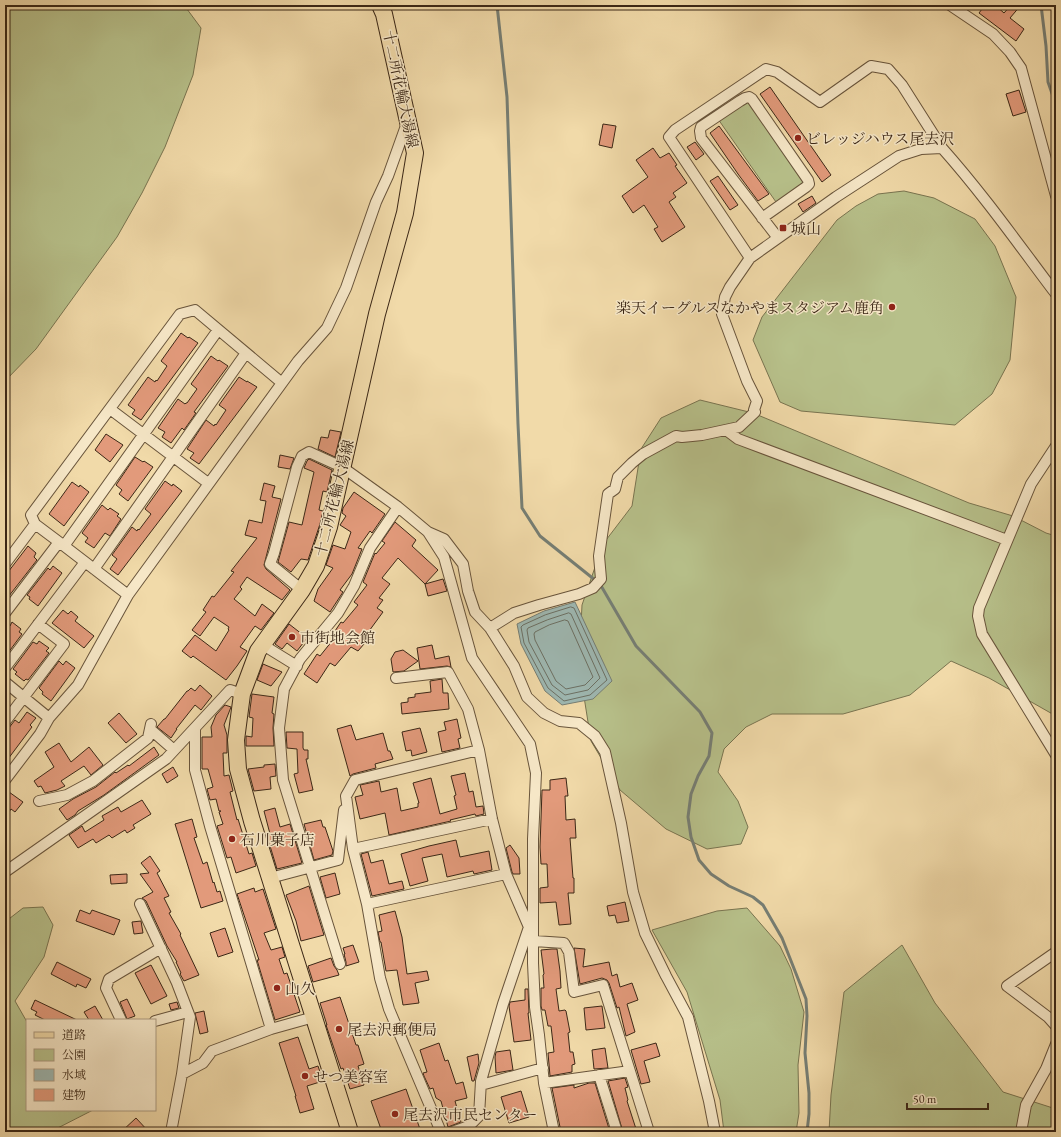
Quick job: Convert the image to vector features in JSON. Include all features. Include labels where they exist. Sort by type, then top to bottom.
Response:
[{"type":"main road","name":"十二所花輪大湯線","points":[[350,1132],[270,878],[238,769],[236,740],[242,694],[258,652],[302,590],[316,566],[328,527],[377,314],[405,213],[415,153],[384,14],[380,5]]},
{"type":"street","points":[[950,5],[993,34],[1010,52],[1021,68],[1056,196]]},
{"type":"street","points":[[750,258],[669,137],[675,130],[766,69],[777,72],[820,102],[871,66],[888,69],[902,85],[942,148],[999,218],[1056,294]]},
{"type":"street","points":[[762,218],[809,184],[808,180],[752,100],[745,98],[701,127],[701,138],[762,218],[778,238]]},
{"type":"street","points":[[5,780],[40,734],[49,718],[78,685],[128,595],[298,360],[327,328],[346,288],[376,202],[388,176],[408,121]]},
{"type":"street","points":[[490,628],[514,613],[573,596],[593,588],[602,579],[599,556],[608,494],[615,489],[618,477],[643,454],[676,436],[682,437],[702,435],[738,427],[755,412],[754,410],[757,401],[747,381],[722,314],[725,297],[730,287],[750,258],[836,197],[899,156],[921,149],[942,148]]},
{"type":"street","points":[[128,595],[35,524],[31,515],[180,314],[195,310],[282,383]]},
{"type":"street","points":[[5,613],[62,544],[144,435],[218,330]]},
{"type":"street","points":[[94,569],[246,353]]},
{"type":"street","points":[[110,409],[208,483]]},
{"type":"street","points":[[726,430],[738,439],[1007,540]]},
{"type":"street","points":[[1056,446],[1030,484],[979,608],[978,616],[982,634],[1056,755]]},
{"type":"street","points":[[302,590],[270,564],[297,467],[302,456],[309,452],[342,467],[398,507],[428,532],[444,557],[472,658],[530,744],[536,773],[533,839],[533,963],[535,1007],[544,1083],[554,1132]]},
{"type":"street","points":[[340,964],[283,780],[279,728],[284,689],[300,659],[338,613],[354,586],[370,548],[398,507]]},
{"type":"street","points":[[5,564],[35,524]]},
{"type":"street","points":[[428,532],[444,538],[463,564],[474,612],[490,628],[514,666],[527,697],[549,716],[560,721],[579,723],[595,736],[605,752],[621,822],[633,892],[644,933],[688,1017],[709,1101],[715,1132]]},
{"type":"street","points":[[5,668],[85,562]]},
{"type":"street","points":[[5,722],[64,644],[38,624]]},
{"type":"street","points":[[263,645],[297,666]]},
{"type":"street","points":[[396,678],[448,672],[468,709],[479,750],[492,819],[506,874],[530,927],[534,941]]},
{"type":"street","points":[[5,682],[49,718]]},
{"type":"street","points":[[5,872],[166,759],[230,690],[242,694]]},
{"type":"street","points":[[40,801],[67,795],[93,781],[148,738],[151,726],[174,750]]},
{"type":"street","points":[[195,728],[195,770],[212,833],[271,1029]]},
{"type":"street","points":[[270,878],[338,860],[346,796],[355,780],[479,750]]},
{"type":"street","points":[[346,796],[353,849],[367,904],[380,978],[389,1009],[441,1132]]},
{"type":"street","points":[[353,849],[492,819]]},
{"type":"street","points":[[367,904],[506,874]]},
{"type":"street","points":[[140,904],[177,983],[190,1017],[182,1074],[171,1132]]},
{"type":"street","points":[[452,1132],[469,1126],[479,1116],[481,1085],[503,1004],[530,927]]},
{"type":"street","points":[[534,941],[564,943],[569,952],[574,992],[603,986],[649,1132]]},
{"type":"street","points":[[120,1019],[106,988],[109,979],[161,948]]},
{"type":"street","points":[[1056,952],[1007,986],[1048,1017],[1056,1026]]},
{"type":"street","points":[[156,1021],[188,1012]]},
{"type":"street","points":[[182,1074],[203,1063],[212,1051],[271,1029],[314,1017]]},
{"type":"street","points":[[1020,1132],[1026,1105],[1046,1069],[1056,1044]]},
{"type":"street","points":[[481,1085],[543,1068]]},
{"type":"street","points":[[544,1083],[630,1071]]},
{"type":"street","points":[[599,1075],[617,1132]]},
{"type":"green space","points":[[5,5],[184,5],[201,28],[193,75],[165,147],[142,193],[117,237],[36,349],[5,381]]},
{"type":"green space","points":[[745,101],[751,101],[805,180],[804,183],[776,202],[718,119]]},
{"type":"green space","name":"楽天イーグルスなかやまスタジアム鹿角","points":[[904,191],[934,198],[975,219],[995,246],[1016,297],[1010,360],[992,394],[955,425],[801,411],[780,402],[753,340],[762,317],[837,220],[856,206],[878,194]]},
{"type":"green space","points":[[700,400],[753,413],[969,503],[1013,516],[1046,533],[1056,536],[1056,716],[989,678],[951,661],[910,695],[843,714],[772,714],[746,727],[724,749],[718,772],[738,801],[748,827],[741,844],[707,849],[666,829],[620,790],[591,741],[579,665],[582,605],[603,544],[632,506],[641,449],[661,418]]},
{"type":"green space","points":[[43,907],[53,925],[44,957],[15,1001],[26,1020],[26,1111],[91,1111],[50,1132],[5,1132],[5,922],[23,908]]},
{"type":"green space","points":[[747,908],[780,946],[791,969],[804,1012],[798,1065],[799,1113],[796,1132],[724,1132],[720,1100],[687,992],[652,930],[717,911]]},
{"type":"green space","points":[[902,945],[935,1003],[1003,1092],[1056,1109],[1056,1132],[829,1132],[831,1095],[844,992]]},
{"type":"water","points":[[575,602],[612,681],[593,699],[562,705],[545,691],[521,644],[517,624],[544,611]]},
{"type":"building","points":[[985,5],[995,5],[1004,13],[1011,5],[1021,5],[1010,18],[1024,29],[1016,41],[979,13]]},
{"type":"building","name":"ビレッジハウス尾去沢","points":[[770,87],[831,175],[822,182],[760,94]]},
{"type":"building","points":[[1019,90],[1026,112],[1013,116],[1006,94]]},
{"type":"building","points":[[603,124],[616,126],[612,148],[599,145]]},
{"type":"building","points":[[719,126],[769,194],[758,201],[710,133]]},
{"type":"building","points":[[695,142],[704,154],[696,160],[687,147]]},
{"type":"building","points":[[653,148],[660,158],[669,153],[677,165],[675,166],[687,183],[673,193],[676,197],[669,202],[685,227],[662,242],[654,229],[658,227],[644,205],[633,213],[622,196],[648,177],[636,160]]},
{"type":"building","points":[[718,176],[738,205],[730,210],[710,181]]},
{"type":"building","points":[[812,196],[816,203],[803,212],[798,204]]},
{"type":"building","points":[[181,333],[198,343],[141,420],[132,414],[135,410],[128,405],[148,377],[155,382],[156,380],[157,381],[167,366],[161,361]]},
{"type":"building","points":[[211,356],[228,366],[194,412],[196,413],[184,430],[182,428],[171,443],[162,437],[165,432],[158,428],[178,399],[185,404],[187,403],[197,389],[191,384]]},
{"type":"building","points":[[239,377],[257,387],[199,464],[190,458],[194,453],[187,449],[206,420],[214,426],[215,424],[216,425],[226,410],[219,405]]},
{"type":"building","points":[[330,430],[341,432],[335,457],[318,449],[321,437],[328,438]]},
{"type":"building","points":[[106,434],[123,445],[110,462],[95,450]]},
{"type":"building","points":[[280,455],[294,458],[290,469],[278,467]]},
{"type":"building","points":[[135,457],[153,467],[128,501],[119,494],[122,490],[116,485]]},
{"type":"building","points":[[309,459],[332,470],[327,492],[323,491],[319,510],[323,511],[308,560],[301,559],[291,572],[278,562],[289,522],[302,525],[314,472],[304,468]]},
{"type":"building","points":[[165,481],[172,486],[173,484],[182,491],[118,575],[110,569],[117,559],[112,555],[132,527],[137,531],[138,529],[139,530],[151,514],[145,509]]},
{"type":"building","points":[[72,482],[79,487],[80,485],[89,492],[64,526],[49,514]]},
{"type":"building","points":[[264,483],[275,486],[272,497],[281,499],[264,565],[266,569],[290,590],[282,600],[247,577],[240,587],[242,589],[234,599],[255,616],[262,604],[274,613],[261,630],[255,626],[240,647],[247,651],[226,680],[193,656],[191,658],[182,651],[195,635],[216,651],[229,630],[229,627],[214,617],[200,636],[192,630],[206,612],[203,610],[212,596],[214,597],[234,572],[231,571],[257,538],[245,535],[249,520],[262,523],[266,501],[260,500]]},
{"type":"building","points":[[354,492],[385,514],[372,533],[370,531],[358,548],[362,549],[352,574],[340,590],[343,592],[330,612],[314,601],[318,589],[333,568],[326,565],[333,545],[345,549],[351,532],[340,525],[346,516],[342,513],[343,508]]},
{"type":"building","points":[[102,505],[108,510],[110,508],[119,514],[117,516],[121,519],[110,536],[105,533],[94,548],[85,542],[88,538],[82,533]]},
{"type":"building","points":[[395,522],[416,540],[412,546],[438,570],[425,584],[398,558],[382,578],[390,584],[379,598],[383,600],[377,608],[383,612],[361,642],[364,644],[358,651],[351,647],[335,666],[330,663],[317,683],[304,674],[317,654],[320,656],[336,636],[333,634],[341,622],[343,623],[358,605],[354,602],[367,585],[363,582],[375,553],[376,554],[385,543],[382,541]]},
{"type":"building","points":[[28,546],[36,553],[34,557],[37,560],[5,601],[5,576]]},
{"type":"building","points":[[53,566],[62,573],[38,606],[29,599],[30,597],[27,595],[48,568],[50,570]]},
{"type":"building","points":[[443,579],[447,591],[428,596],[425,584]]},
{"type":"building","points":[[63,610],[68,614],[71,611],[78,617],[75,621],[94,636],[84,648],[52,623]]},
{"type":"building","points":[[5,622],[10,626],[12,622],[21,629],[19,632],[22,634],[5,657]]},
{"type":"building","name":"市街地会館","points":[[289,624],[307,638],[297,651],[287,643],[282,649],[275,644]]},
{"type":"building","points":[[39,641],[49,648],[46,651],[49,653],[28,680],[26,679],[24,681],[15,674],[17,672],[13,669],[33,642],[37,644]]},
{"type":"building","points":[[432,645],[435,659],[449,656],[451,667],[447,666],[420,669],[417,648]]},
{"type":"building","points":[[403,650],[418,661],[404,671],[393,672],[391,659],[395,652]]},
{"type":"building","points":[[59,661],[63,665],[66,661],[75,668],[51,701],[42,694],[43,692],[39,688]]},
{"type":"building","points":[[263,664],[282,672],[271,686],[257,680]]},
{"type":"building","points":[[442,679],[443,693],[448,693],[449,709],[402,714],[401,703],[408,702],[408,698],[415,697],[415,694],[431,692],[430,681]]},
{"type":"building","points":[[200,685],[212,696],[201,710],[195,705],[176,729],[171,738],[157,727],[187,691],[191,688],[195,691]]},
{"type":"building","points":[[252,694],[274,697],[272,713],[274,714],[274,746],[246,746],[246,736],[252,737],[253,718],[249,717]]},
{"type":"building","points":[[225,705],[231,707],[224,725],[227,735],[227,753],[223,753],[224,776],[229,775],[233,791],[230,792],[237,820],[238,819],[249,854],[252,853],[256,866],[236,873],[231,857],[227,858],[217,826],[223,824],[219,812],[221,811],[219,811],[216,799],[210,800],[207,789],[213,787],[208,769],[202,769],[202,737],[212,737],[211,727],[216,715]]},
{"type":"building","points":[[27,712],[36,718],[30,725],[32,727],[5,763],[5,733],[15,720],[19,723]]},
{"type":"building","points":[[119,713],[137,734],[126,743],[108,723]]},
{"type":"building","points":[[457,719],[461,738],[458,739],[460,748],[442,752],[438,732],[446,730],[444,722]]},
{"type":"building","points":[[351,725],[356,740],[383,733],[388,751],[390,751],[393,759],[375,764],[376,768],[350,776],[337,729]]},
{"type":"building","points":[[420,728],[427,752],[412,756],[411,750],[406,751],[402,732]]},
{"type":"building","points":[[286,732],[303,732],[303,748],[304,750],[308,750],[308,759],[306,759],[313,790],[299,793],[294,774],[298,773],[297,749],[287,748]]},
{"type":"building","points":[[59,743],[71,762],[89,747],[103,765],[91,775],[84,766],[61,781],[65,786],[45,793],[41,786],[38,787],[34,781],[54,767],[45,752]]},
{"type":"building","points":[[154,747],[159,755],[67,820],[59,809],[73,799],[96,787],[115,772],[116,773],[128,765],[129,766]]},
{"type":"building","points":[[275,764],[276,776],[270,777],[271,789],[254,791],[248,769]]},
{"type":"building","points":[[173,767],[178,776],[167,783],[162,774]]},
{"type":"building","points":[[465,773],[469,792],[473,791],[476,807],[483,806],[484,814],[476,816],[475,814],[389,835],[385,813],[360,819],[355,797],[363,795],[360,785],[379,781],[381,792],[397,788],[401,811],[418,807],[419,803],[413,783],[431,778],[440,814],[457,809],[454,796],[456,795],[451,776]]},
{"type":"building","points":[[566,778],[568,796],[565,796],[566,820],[575,819],[576,838],[570,838],[574,893],[568,893],[571,924],[559,925],[556,902],[540,903],[540,888],[548,887],[547,864],[541,864],[540,847],[542,790],[550,790],[550,780]]},
{"type":"building","points":[[9,792],[23,802],[15,812],[11,809],[5,818],[5,797]]},
{"type":"building","points":[[142,800],[151,814],[133,825],[135,828],[127,833],[125,830],[112,838],[109,835],[96,843],[93,839],[78,848],[69,835],[82,826],[85,832],[104,820],[102,816],[118,807],[121,812]]},
{"type":"building","points":[[275,808],[280,827],[290,824],[302,863],[277,869],[267,836],[270,834],[264,811]]},
{"type":"building","points":[[192,819],[197,837],[194,838],[203,864],[207,862],[213,883],[214,882],[217,892],[220,891],[223,901],[201,908],[175,824]]},
{"type":"building","points":[[321,820],[323,827],[325,827],[333,851],[332,855],[314,860],[304,824]]},
{"type":"building","points":[[456,840],[460,857],[489,851],[492,870],[474,874],[473,871],[447,877],[442,854],[422,858],[428,881],[410,886],[401,854]]},
{"type":"building","points":[[510,845],[519,858],[520,874],[513,874],[512,872],[506,848]]},
{"type":"building","points":[[368,852],[371,863],[383,860],[389,884],[402,881],[404,889],[372,896],[361,854]]},
{"type":"building","points":[[150,856],[160,871],[157,873],[169,896],[164,898],[171,912],[169,913],[181,934],[180,935],[199,975],[184,981],[180,974],[181,973],[177,962],[167,946],[146,901],[142,898],[153,892],[140,874],[149,873],[141,863]]},
{"type":"building","points":[[335,873],[340,894],[326,898],[320,877]]},
{"type":"building","points":[[127,874],[127,883],[111,884],[110,875]]},
{"type":"building","points":[[309,886],[324,935],[301,941],[296,921],[286,895]]},
{"type":"building","points":[[254,888],[255,892],[263,889],[276,929],[264,933],[271,950],[282,947],[285,957],[279,959],[284,974],[287,973],[300,1012],[275,1020],[257,960],[259,960],[237,894]]},
{"type":"building","points":[[625,902],[629,921],[617,923],[615,915],[609,916],[607,906]]},
{"type":"building","points":[[80,910],[90,914],[92,910],[120,920],[114,935],[76,921]]},
{"type":"building","points":[[395,911],[402,937],[407,974],[427,971],[429,980],[415,983],[419,1003],[403,1005],[397,970],[386,971],[378,932],[382,931],[379,915]]},
{"type":"building","points":[[141,921],[143,933],[134,934],[132,922]]},
{"type":"building","points":[[225,928],[233,952],[218,957],[210,933]]},
{"type":"building","points":[[353,945],[359,962],[346,966],[343,948]]},
{"type":"building","points":[[574,948],[585,949],[583,967],[609,962],[612,976],[617,974],[620,987],[632,983],[638,1000],[627,1004],[635,1032],[626,1036],[619,1007],[617,1008],[607,980],[602,978],[580,984]]},
{"type":"building","points":[[557,949],[560,971],[561,988],[556,989],[559,1011],[566,1011],[570,1032],[568,1033],[570,1052],[573,1052],[575,1064],[572,1065],[572,1072],[550,1076],[548,1053],[554,1052],[551,1026],[548,1026],[545,1010],[542,1010],[541,1006],[541,988],[544,988],[544,974],[541,950]]},
{"type":"building","points":[[331,958],[339,975],[313,982],[308,966]]},
{"type":"building","points":[[57,962],[91,979],[86,988],[77,984],[76,987],[51,974]]},
{"type":"building","points":[[151,965],[167,996],[151,1004],[135,973]]},
{"type":"building","points":[[525,989],[528,989],[528,1013],[531,1040],[514,1042],[509,1006],[510,1002],[525,1000]]},
{"type":"building","points":[[340,997],[364,1064],[358,1066],[364,1085],[350,1089],[343,1068],[341,1069],[320,1003]]},
{"type":"building","points":[[127,999],[135,1016],[127,1019],[120,1002]]},
{"type":"building","points":[[35,1000],[75,1019],[43,1019],[35,1015],[37,1012],[31,1009]]},
{"type":"building","points":[[177,1002],[179,1008],[171,1010],[169,1004]]},
{"type":"building","points":[[95,1006],[102,1019],[88,1019],[84,1012]]},
{"type":"building","points":[[602,1006],[605,1028],[586,1030],[584,1008]]},
{"type":"building","points":[[204,1011],[208,1032],[200,1034],[195,1013]]},
{"type":"building","points":[[298,1037],[309,1069],[318,1066],[323,1081],[307,1086],[314,1109],[300,1113],[279,1043]]},
{"type":"building","points":[[439,1043],[445,1061],[448,1060],[456,1084],[463,1082],[467,1098],[455,1101],[461,1122],[448,1127],[441,1101],[436,1098],[433,1088],[430,1089],[424,1076],[423,1073],[427,1072],[420,1050]]},
{"type":"building","points":[[656,1043],[660,1056],[644,1061],[650,1082],[641,1084],[631,1050]]},
{"type":"building","points":[[605,1048],[608,1068],[594,1069],[592,1050]]},
{"type":"building","points":[[510,1050],[513,1070],[496,1073],[496,1052]]},
{"type":"building","points":[[478,1054],[479,1063],[474,1081],[472,1081],[467,1057]]},
{"type":"building","points":[[625,1078],[628,1087],[625,1088],[627,1101],[637,1132],[623,1132],[608,1081]]},
{"type":"building","points":[[589,1083],[595,1083],[610,1132],[562,1132],[552,1088],[574,1085],[574,1088]]},
{"type":"building","name":"尾去沢市民センター","points":[[406,1089],[421,1132],[382,1132],[371,1101]]},
{"type":"building","points":[[521,1091],[529,1117],[509,1123],[501,1097]]},
{"type":"building","points":[[136,1118],[149,1132],[121,1132]]},
{"type":"waterway","points":[[497,5],[507,97],[522,508],[540,536],[600,584],[636,646],[700,712],[712,733],[709,756],[698,776],[691,794],[688,817],[691,837],[699,860],[711,874],[729,886],[753,897],[763,905],[782,938],[806,999],[807,1016],[805,1053],[809,1093],[807,1132]]},
{"type":"waterway","points":[[1041,5],[1046,46],[1048,82],[1056,105]]},
{"type":"place","name":"ビレッジハウス尾去沢","points":[[798,138]]},
{"type":"place","name":"城山","points":[[783,228]]},
{"type":"place","name":"楽天イーグルスなかやまスタジアム鹿角","points":[[892,307]]},
{"type":"place","name":"市街地会館","points":[[292,637]]},
{"type":"place","name":"石川菓子店","points":[[232,839]]},
{"type":"place","name":"山久","points":[[277,988]]},
{"type":"place","name":"尾去沢郵便局","points":[[339,1029]]},
{"type":"place","name":"せつ美容室","points":[[305,1076]]},
{"type":"place","name":"尾去沢市民センター","points":[[395,1114]]}]
